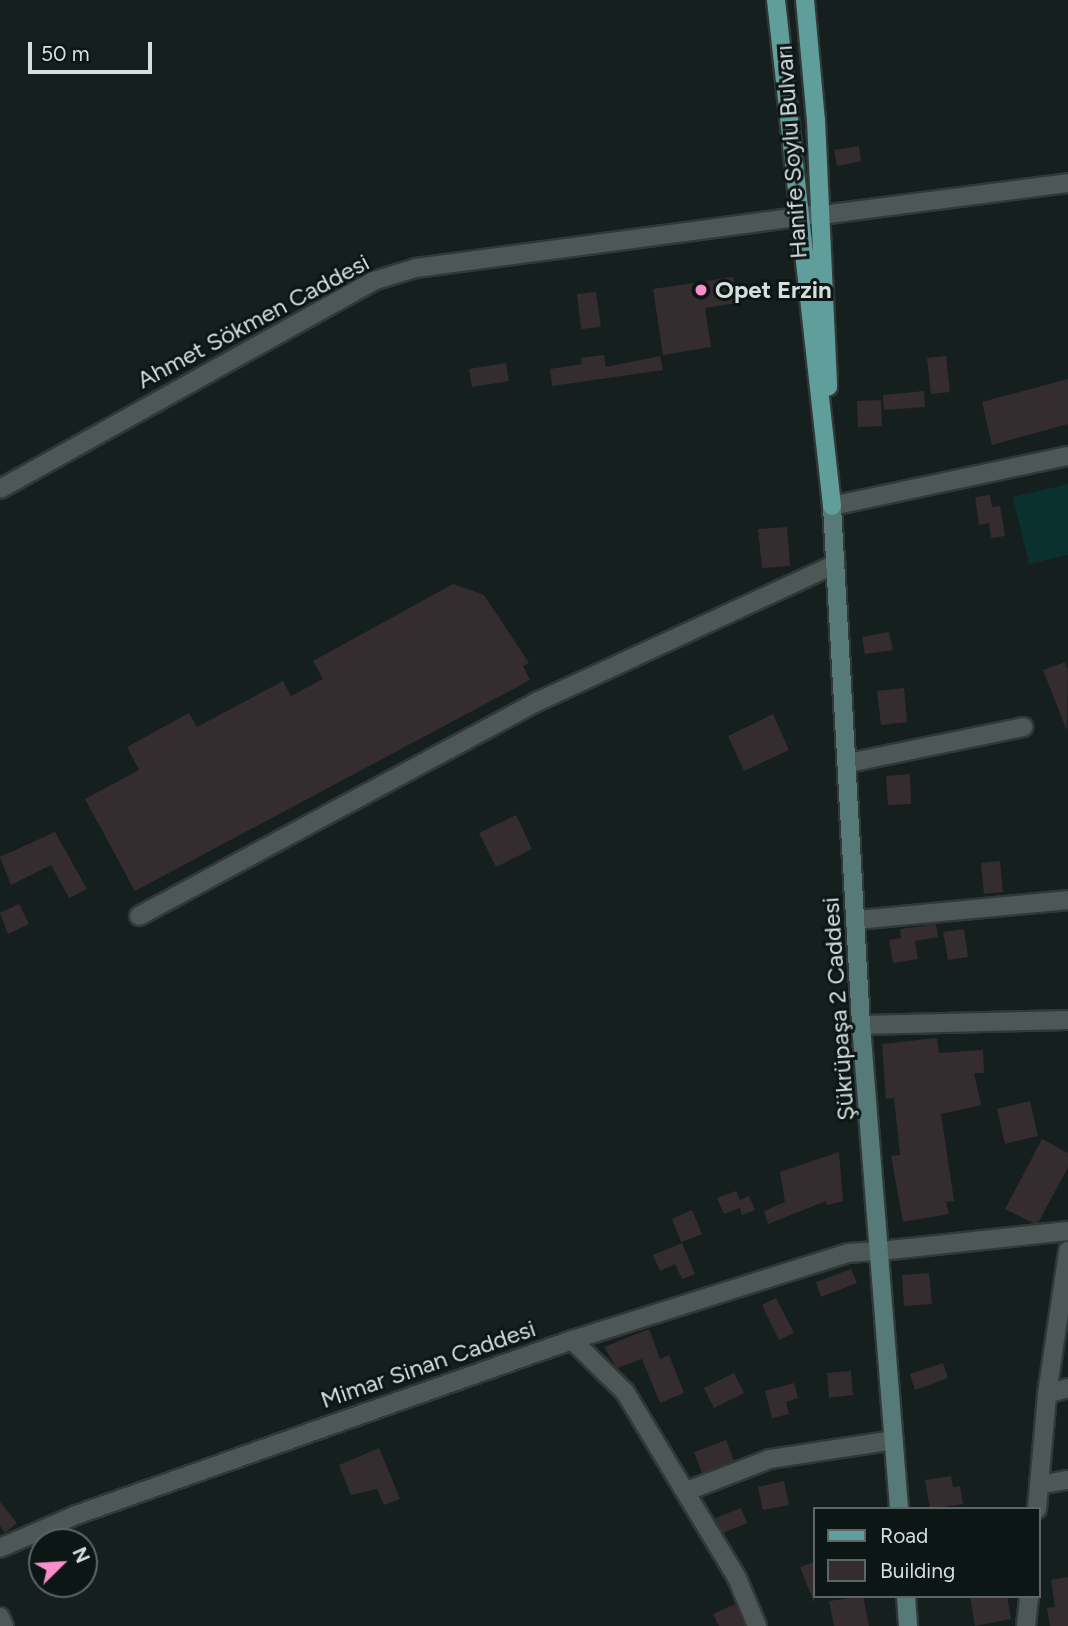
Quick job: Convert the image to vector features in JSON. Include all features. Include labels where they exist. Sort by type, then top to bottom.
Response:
[{"type":"main road","name":"Hanife Soylu Bulvarı","points":[[776,0],[797,215],[832,506]]},
{"type":"main road","name":"Hanife Soylu Bulvarı","points":[[805,0],[822,215],[832,506]]},
{"type":"main road","name":"Şükrüpaşa 2 Caddesi","points":[[832,506],[861,1024],[899,1507]]},
{"type":"main road","points":[[905,1598],[908,1626]]},
{"type":"street","name":"Ahmet Sökmen Caddesi","points":[[0,489],[373,281],[416,268],[797,215],[822,215],[1068,183]]},
{"type":"street","points":[[832,506],[1068,456]]},
{"type":"street","points":[[139,916],[539,701],[836,564]]},
{"type":"street","points":[[848,763],[1023,727]]},
{"type":"street","points":[[856,920],[1068,900]]},
{"type":"street","points":[[861,1024],[1068,1020]]},
{"type":"street","name":"Mimar Sinan Caddesi","points":[[0,1548],[114,1502],[572,1340],[848,1253],[1068,1231]]},
{"type":"street","points":[[1037,1507],[1047,1394],[1068,1251]]},
{"type":"street","points":[[572,1340],[625,1392],[737,1578],[757,1626]]},
{"type":"street","points":[[1047,1394],[1068,1388]]},
{"type":"street","points":[[687,1492],[770,1460],[894,1440]]},
{"type":"street","points":[[1039,1485],[1068,1480]]},
{"type":"street","points":[[1026,1626],[1029,1598]]},
{"type":"street","points":[[0,1617],[4,1626]]},
{"type":"shaded area","points":[[1068,484],[1068,555],[1029,564],[1013,497]]},
{"type":"building","points":[[859,146],[861,161],[837,166],[834,150]]},
{"type":"building","points":[[733,277],[737,303],[705,308],[711,347],[663,355],[653,289]]},
{"type":"building","points":[[596,292],[601,327],[581,329],[577,294]]},
{"type":"building","points":[[604,355],[606,367],[660,356],[663,370],[552,386],[550,369],[582,364],[581,358]]},
{"type":"building","points":[[946,356],[950,392],[931,394],[927,358]]},
{"type":"building","points":[[506,363],[509,381],[472,387],[469,369]]},
{"type":"building","points":[[1068,379],[1068,424],[992,445],[982,402]]},
{"type":"building","points":[[924,391],[925,407],[884,410],[883,395]]},
{"type":"building","points":[[881,400],[882,426],[858,427],[857,401]]},
{"type":"building","points":[[990,495],[992,507],[1000,506],[1005,536],[991,538],[989,523],[979,525],[975,497]]},
{"type":"building","points":[[787,527],[790,566],[762,568],[758,529]]},
{"type":"building","points":[[453,584],[484,595],[529,663],[523,666],[530,680],[135,891],[85,799],[139,770],[127,747],[189,713],[197,727],[283,681],[291,696],[323,679],[313,661]]},
{"type":"building","points":[[889,632],[893,650],[865,654],[862,637]]},
{"type":"building","points":[[1065,662],[1068,670],[1067,731],[1043,670]]},
{"type":"building","points":[[904,688],[907,722],[881,725],[877,691]]},
{"type":"building","points":[[773,714],[789,750],[744,771],[728,736]]},
{"type":"building","points":[[910,774],[911,804],[888,805],[886,776]]},
{"type":"building","points":[[516,815],[532,849],[496,867],[479,833]]},
{"type":"building","points":[[55,832],[87,889],[69,898],[51,865],[11,885],[0,857]]},
{"type":"building","points":[[1000,861],[1003,892],[984,894],[981,863]]},
{"type":"building","points":[[19,904],[29,924],[8,934],[0,913]]},
{"type":"building","points":[[936,924],[938,937],[915,941],[918,959],[893,963],[889,940],[901,938],[900,929]]},
{"type":"building","points":[[964,929],[968,957],[948,960],[943,932]]},
{"type":"building","points":[[937,1038],[939,1053],[983,1050],[984,1073],[974,1073],[981,1105],[941,1114],[954,1201],[946,1202],[949,1214],[903,1222],[891,1156],[900,1155],[894,1098],[886,1099],[882,1044]]},
{"type":"building","points":[[1030,1101],[1038,1136],[1005,1144],[997,1109]]},
{"type":"building","points":[[1042,1139],[1068,1153],[1068,1167],[1038,1223],[1033,1223],[1005,1209]]},
{"type":"building","points":[[839,1152],[843,1201],[827,1205],[826,1201],[768,1224],[764,1211],[785,1202],[780,1172]]},
{"type":"building","points":[[736,1191],[740,1200],[749,1196],[755,1210],[742,1215],[740,1208],[724,1214],[717,1198]]},
{"type":"building","points":[[692,1210],[702,1234],[681,1242],[672,1219]]},
{"type":"building","points":[[682,1243],[695,1274],[682,1279],[675,1264],[660,1271],[653,1255]]},
{"type":"building","points":[[851,1269],[857,1283],[821,1297],[816,1282]]},
{"type":"building","points":[[929,1273],[932,1304],[904,1306],[902,1275]]},
{"type":"building","points":[[776,1298],[794,1333],[779,1340],[762,1305]]},
{"type":"building","points":[[649,1329],[660,1359],[669,1355],[684,1393],[660,1403],[642,1359],[617,1368],[604,1347]]},
{"type":"building","points":[[943,1363],[948,1378],[915,1390],[910,1374]]},
{"type":"building","points":[[851,1371],[853,1395],[829,1398],[827,1373]]},
{"type":"building","points":[[734,1373],[744,1393],[714,1408],[704,1388]]},
{"type":"building","points":[[794,1383],[798,1398],[786,1402],[789,1414],[772,1418],[765,1391]]},
{"type":"building","points":[[726,1440],[734,1461],[702,1473],[694,1452]]},
{"type":"building","points":[[379,1448],[400,1499],[384,1505],[377,1489],[351,1495],[339,1465]]},
{"type":"building","points":[[951,1476],[953,1487],[960,1486],[963,1504],[930,1507],[925,1480]]},
{"type":"building","points":[[784,1481],[789,1505],[763,1510],[758,1487]]},
{"type":"building","points":[[0,1502],[17,1523],[5,1533],[0,1526]]},
{"type":"building","points":[[741,1508],[747,1523],[723,1533],[715,1518]]},
{"type":"building","points":[[813,1562],[814,1603],[800,1567]]},
{"type":"building","points":[[1068,1577],[1068,1626],[1050,1626],[1047,1608],[1055,1607],[1051,1580]]},
{"type":"building","points":[[863,1598],[869,1626],[834,1626],[829,1601]]},
{"type":"building","points":[[970,1598],[1007,1598],[1011,1619],[975,1626]]},
{"type":"building","points":[[735,1604],[745,1626],[719,1626],[713,1614]]},
{"type":"place","name":"Opet Erzin","points":[[701,290]]}]
